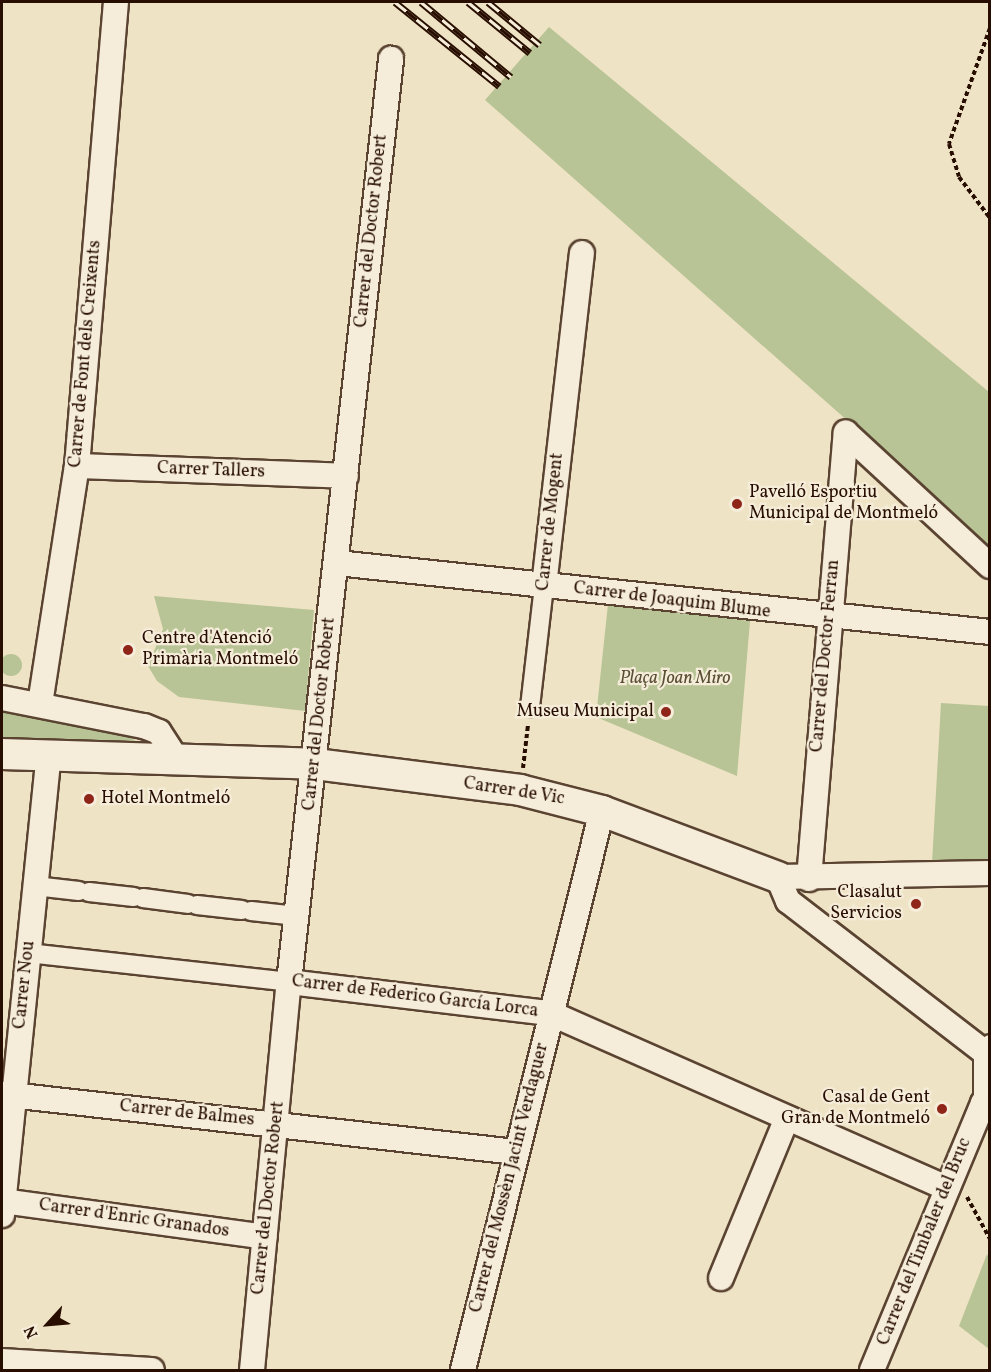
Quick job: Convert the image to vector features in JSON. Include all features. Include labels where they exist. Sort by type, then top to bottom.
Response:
[{"type":"street","name":"Carrer de Font dels Creixents","points":[[40,704],[76,466],[116,2]]},
{"type":"street","name":"Carrer del Doctor Robert","points":[[252,1371],[289,982],[315,764],[391,58]]},
{"type":"street","name":"Carrer de Mogent","points":[[530,707],[582,254]]},
{"type":"street","name":"Carrer del Doctor Ferran","points":[[809,879],[828,619],[846,433],[990,566]]},
{"type":"street","name":"Carrer Tallers","points":[[76,466],[346,476]]},
{"type":"street","name":"Carrer de Joaquim Blume","points":[[337,562],[828,619],[990,632]]},
{"type":"street","points":[[2,698],[40,704],[152,729],[177,760]]},
{"type":"street","name":"Carrer de Vic","points":[[2,754],[315,764],[520,790],[602,811],[778,877]]},
{"type":"street","name":"Carrer Nou","points":[[2,1208],[8,1094],[28,953],[50,756]]},
{"type":"street","name":"Carrer del Mossèn Jacint Verdaguer","points":[[463,1371],[550,1013],[602,811]]},
{"type":"street","points":[[986,1048],[788,901],[778,877],[809,879],[990,873]]},
{"type":"street","points":[[35,886],[297,916]]},
{"type":"street","name":"Carrer de Federico García Lorca","points":[[28,953],[550,1013],[947,1188]]},
{"type":"street","name":"Carrer del Timbaler del Bruc","points":[[872,1371],[947,1188],[986,1106],[986,1048]]},
{"type":"street","name":"Carrer de Balmes","points":[[8,1094],[516,1152]]},
{"type":"street","points":[[721,1278],[787,1118]]},
{"type":"street","name":"Carrer d'Enric Granados","points":[[2,1208],[266,1238]]},
{"type":"street","points":[[2,1361],[152,1371]]},
{"type":"path","points":[[990,28],[949,144],[959,177],[990,218]]},
{"type":"path","points":[[520,790],[530,707]]},
{"type":"path","points":[[947,1188],[967,1196],[990,1239]]},
{"type":"green space","points":[[549,27],[989,392],[989,546],[485,100]]},
{"type":"green space","points":[[154,596],[314,610],[305,711],[179,697],[157,681],[148,666],[163,629]]},
{"type":"green space","name":"Plaça Joan Miro","points":[[608,604],[750,621],[737,776],[596,717]]},
{"type":"green space","points":[[11,654],[21,661],[22,665],[15,675],[11,676],[1,669],[0,665],[7,655]]},
{"type":"green space","points":[[941,703],[989,706],[989,859],[932,863]]},
{"type":"green space","points":[[2,711],[121,732],[144,746],[2,741]]},
{"type":"green space","points":[[987,1254],[990,1260],[989,1349],[959,1326]]},
{"type":"railway","points":[[395,2],[499,86]]},
{"type":"railway","points":[[421,2],[511,77]]},
{"type":"railway","points":[[468,2],[530,53]]},
{"type":"railway","points":[[488,2],[540,45]]},
{"type":"place","name":"Pavelló Esportiu Municipal de Montmeló","points":[[737,504]]},
{"type":"place","name":"Centre d'Atenció Primària Montmeló","points":[[128,650]]},
{"type":"place","name":"Museu Municipal","points":[[666,712]]},
{"type":"place","name":"Hotel Montmeló","points":[[89,799]]},
{"type":"place","name":"Clasalut Servicios","points":[[916,904]]},
{"type":"place","name":"Casal de Gent Gran de Montmeló","points":[[942,1109]]}]
